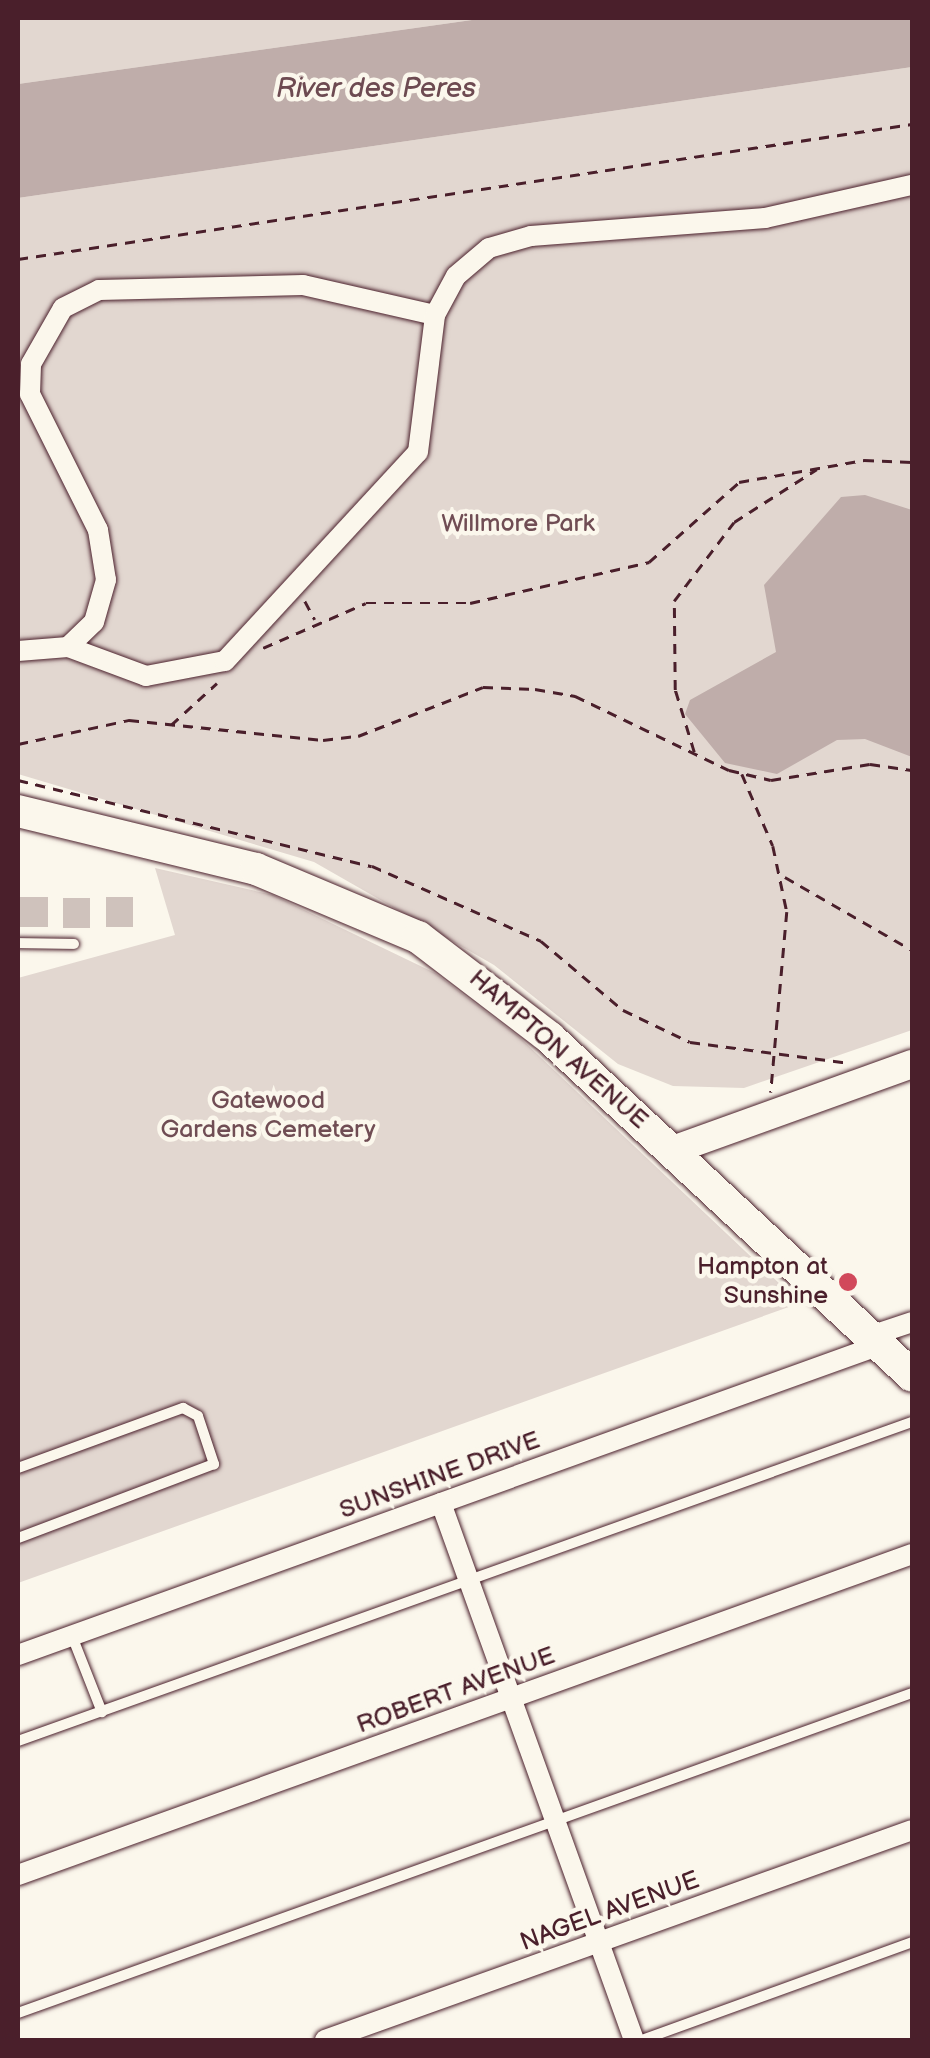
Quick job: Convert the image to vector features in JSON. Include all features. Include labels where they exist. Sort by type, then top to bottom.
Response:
[{"type":"main road","name":"HAMPTON AVENUE","points":[[18,811],[256,869],[369,912],[490,988],[673,1150],[912,1375]]},
{"type":"main road","points":[[673,1150],[912,1064]]},
{"type":"street","points":[[18,650],[68,647],[146,676],[202,672],[298,588],[418,452],[435,315],[478,257],[530,236],[765,218],[912,185]]},
{"type":"street","points":[[68,647],[94,622],[106,580],[98,530],[30,394],[31,364],[63,308],[99,290],[303,284],[435,315]]},
{"type":"street","name":"SUNSHINE DRIVE","points":[[18,1655],[875,1341],[912,1322]]},
{"type":"street","points":[[441,1502],[597,1943],[638,2040]]},
{"type":"street","name":"ROBERT AVENUE","points":[[18,1875],[912,1554]]},
{"type":"street","name":"NAGEL AVENUE","points":[[324,2040],[912,1830]]},
{"type":"lane","points":[[18,944],[74,944]]},
{"type":"lane","points":[[18,1468],[183,1408],[198,1416],[214,1464],[18,1538]]},
{"type":"lane","points":[[18,1741],[912,1422]]},
{"type":"lane","points":[[72,1636],[102,1712]]},
{"type":"lane","points":[[18,2013],[912,1692]]},
{"type":"lane","points":[[638,2040],[912,1942]]},
{"type":"path","points":[[18,259],[912,124]]},
{"type":"path","points":[[250,655],[316,622],[366,603],[470,603],[649,562],[739,482],[818,468],[912,462]]},
{"type":"path","points":[[694,752],[675,690],[674,601],[734,522],[818,468]]},
{"type":"path","points":[[298,588],[316,622]]},
{"type":"path","points":[[169,727],[222,679]]},
{"type":"path","points":[[18,744],[129,720],[323,740],[358,736],[452,695],[535,688],[575,696],[742,773],[771,780],[870,764],[912,770]]},
{"type":"path","points":[[742,773],[782,875],[788,940],[770,1056],[772,1115]]},
{"type":"path","points":[[18,780],[372,866],[541,941],[652,1025],[770,1056],[823,1055],[884,1074]]},
{"type":"path","points":[[782,875],[912,950]]},
{"type":"green space","points":[[18,18],[486,18],[18,84]]},
{"type":"green space","name":"Willmore Park","points":[[912,67],[912,1030],[744,1088],[673,1086],[618,1064],[494,965],[314,862],[18,774],[18,198]]},
{"type":"green space","name":"Gatewood Gardens Cemetery","points":[[155,868],[273,895],[435,973],[518,1036],[800,1303],[18,1583],[18,978],[175,935]]},
{"type":"water","name":"River des Peres","points":[[486,18],[912,18],[912,67],[18,198],[18,84]]},
{"type":"water","points":[[865,495],[912,510],[912,757],[865,739],[837,740],[777,774],[725,763],[685,714],[690,700],[776,652],[764,585],[841,497]]},
{"type":"building","points":[[20,897],[48,897],[48,927],[20,927]]},
{"type":"building","points":[[106,897],[133,897],[133,927],[106,927]]},
{"type":"building","points":[[63,898],[90,898],[90,928],[63,928]]},
{"type":"place","name":"Hampton at Sunshine","points":[[848,1282]]}]
